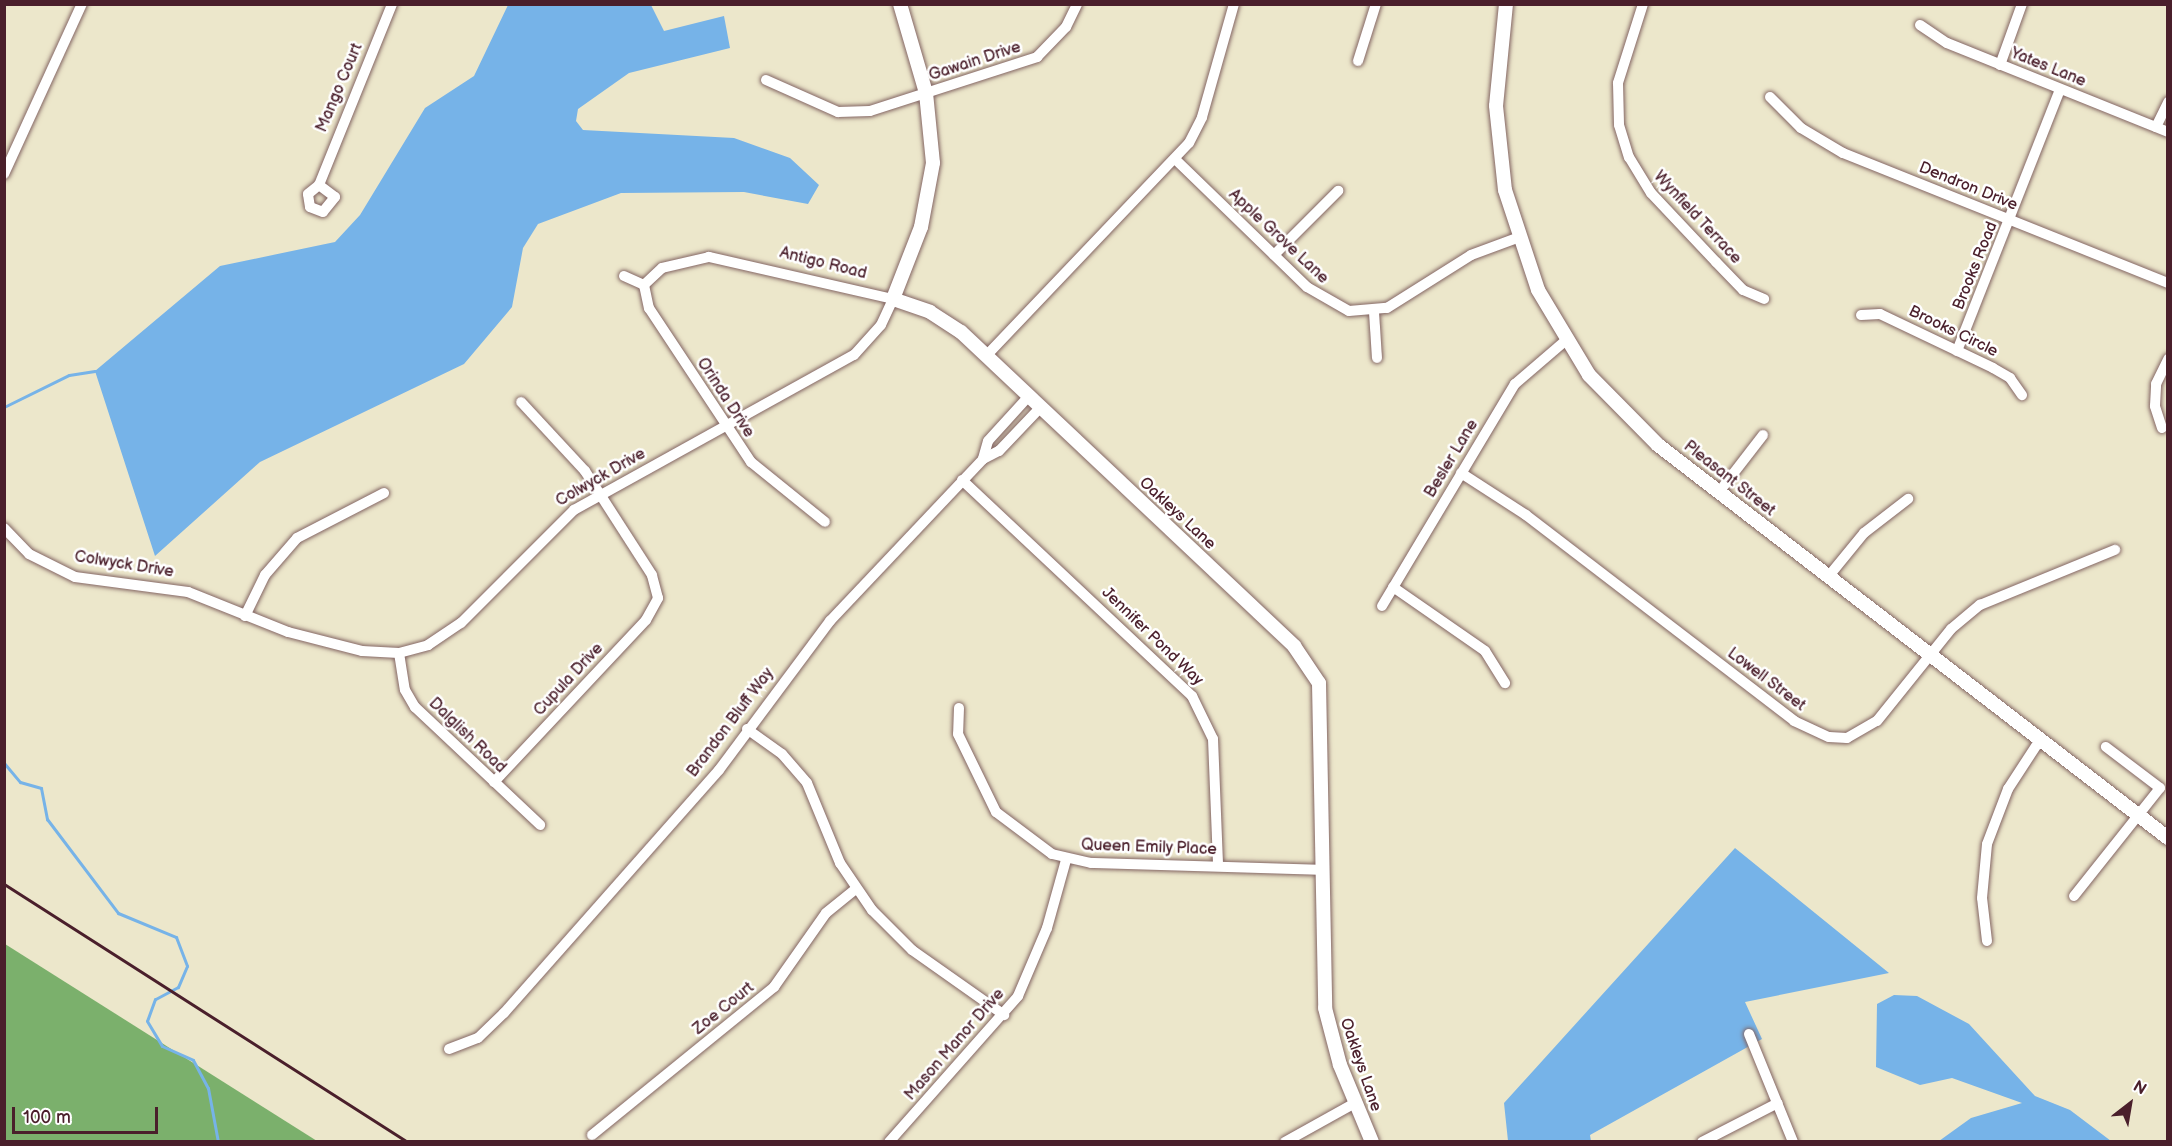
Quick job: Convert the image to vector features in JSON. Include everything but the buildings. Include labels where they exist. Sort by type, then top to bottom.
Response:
[{"type":"street","points":[[4,174],[82,4]]},
{"type":"street","name":"Mango Court","points":[[319,185],[392,4]]},
{"type":"street","name":"Colwyck Drive","points":[[4,528],[29,554],[56,570],[188,592],[245,616],[324,642],[399,653],[452,630],[558,522],[600,496],[854,355],[881,325],[893,299],[928,200],[933,144],[926,93],[900,4]]},
{"type":"street","name":"Gawain Drive","points":[[766,80],[812,103],[851,114],[926,93],[1037,57],[1066,27],[1077,4]]},
{"type":"street","points":[[986,356],[1175,159],[1202,117],[1234,4]]},
{"type":"street","points":[[1358,61],[1376,4]]},
{"type":"street","name":"Pleasant Street","points":[[1506,4],[1497,121],[1516,238],[1565,341],[1632,422],[1828,577],[2168,838]]},
{"type":"street","name":"Wynfield Terrace","points":[[1643,4],[1618,83],[1619,124],[1629,157],[1651,193],[1716,262],[1743,290],[1764,298]]},
{"type":"street","points":[[2000,65],[2022,4]]},
{"type":"street","name":"Yates Lane","points":[[1920,25],[2000,65],[2168,132]]},
{"type":"street","name":"Brooks Road","points":[[1957,351],[2011,220],[2060,90]]},
{"type":"street","name":"Dendron Drive","points":[[1770,97],[1827,146],[2168,283]]},
{"type":"street","points":[[2156,127],[2168,102]]},
{"type":"street","name":"Apple Grove Lane","points":[[1175,159],[1322,299],[1349,310],[1374,312]]},
{"type":"street","points":[[1274,255],[1338,190]]},
{"type":"street","points":[[1377,358],[1374,312],[1397,303],[1471,255],[1516,238]]},
{"type":"street","name":"Antigo Road","points":[[644,285],[662,268],[709,257],[893,299],[943,319],[986,356]]},
{"type":"street","points":[[624,276],[644,285]]},
{"type":"street","name":"Orinda Drive","points":[[644,285],[649,308],[726,428],[751,462],[825,522]]},
{"type":"street","name":"Brooks Circle","points":[[1861,315],[1880,314],[1957,351],[2010,378],[2022,395]]},
{"type":"street","name":"Besler Lane","points":[[1382,606],[1515,384],[1565,341]]},
{"type":"street","name":"Oakleys Lane","points":[[986,356],[1308,661],[1323,708],[1324,1008],[1355,1103],[1372,1142]]},
{"type":"street","points":[[2162,428],[2156,384],[2168,359]]},
{"type":"street","name":"Brandon Bluff Way","points":[[983,459],[987,441],[1028,397]]},
{"type":"street","points":[[521,402],[561,441],[600,496]]},
{"type":"street","name":"Brandon Bluff Way","points":[[449,1049],[478,1038],[500,1018],[718,770],[824,629],[962,480],[983,459],[999,451],[1040,408]]},
{"type":"street","points":[[1719,492],[1763,435]]},
{"type":"street","name":"Lowell Street","points":[[1461,473],[1526,515],[1807,729],[1847,738],[1867,728],[1930,655],[1980,605],[2115,550]]},
{"type":"street","name":"Jennifer Pond Way","points":[[962,480],[1192,696],[1213,739],[1218,866]]},
{"type":"street","points":[[245,616],[265,575],[297,538],[384,493]]},
{"type":"street","name":"Cupula Drive","points":[[494,782],[646,620],[658,594],[652,575],[600,496]]},
{"type":"street","points":[[1828,577],[1864,533],[1908,499]]},
{"type":"street","points":[[1393,587],[1485,651],[1505,683]]},
{"type":"street","name":"Dalglish Road","points":[[399,653],[405,690],[415,707],[540,825]]},
{"type":"street","name":"Queen Emily Place","points":[[959,708],[958,734],[996,812],[1030,841],[1066,860],[1322,870]]},
{"type":"street","points":[[747,729],[782,754],[807,783],[856,889],[912,950],[1004,1015]]},
{"type":"street","points":[[1987,941],[1982,890],[1987,844],[2008,789],[2040,740]]},
{"type":"street","points":[[2074,896],[2160,788],[2106,747]]},
{"type":"street","name":"Mason Manor Drive","points":[[889,1142],[1004,1015],[1030,972],[1066,860]]},
{"type":"street","name":"Zoe Court","points":[[592,1135],[774,987],[826,913],[856,889]]},
{"type":"street","points":[[1749,1034],[1793,1142]]},
{"type":"street","points":[[1285,1142],[1355,1103]]},
{"type":"street","points":[[1702,1142],[1778,1103]]},
{"type":"green space","points":[[5,944],[317,1141],[5,1141]]},
{"type":"water","points":[[508,5],[651,5],[664,31],[724,16],[730,48],[629,73],[578,109],[576,121],[583,130],[734,138],[790,158],[819,185],[808,204],[744,192],[621,193],[538,224],[523,248],[512,307],[464,364],[260,462],[155,556],[95,371],[220,266],[335,242],[360,215],[425,108],[474,76]]},
{"type":"water","points":[[1735,848],[1889,973],[1745,1002],[1762,1039],[1590,1135],[1591,1141],[1508,1141],[1504,1103]]},
{"type":"water","points":[[1894,995],[1917,996],[1969,1024],[2035,1096],[2070,1110],[2111,1141],[1939,1141],[1971,1118],[2022,1103],[1952,1078],[1920,1085],[1876,1067],[1877,1004]]},
{"type":"waterway","points":[[4,407],[69,375],[95,371]]},
{"type":"waterway","points":[[4,763],[20,782],[41,788],[47,819],[118,913],[176,937],[187,966],[178,987],[155,999],[147,1021],[162,1046],[193,1060],[208,1088],[218,1142]]},
{"type":"railway","points":[[4,884],[408,1142]]}]
